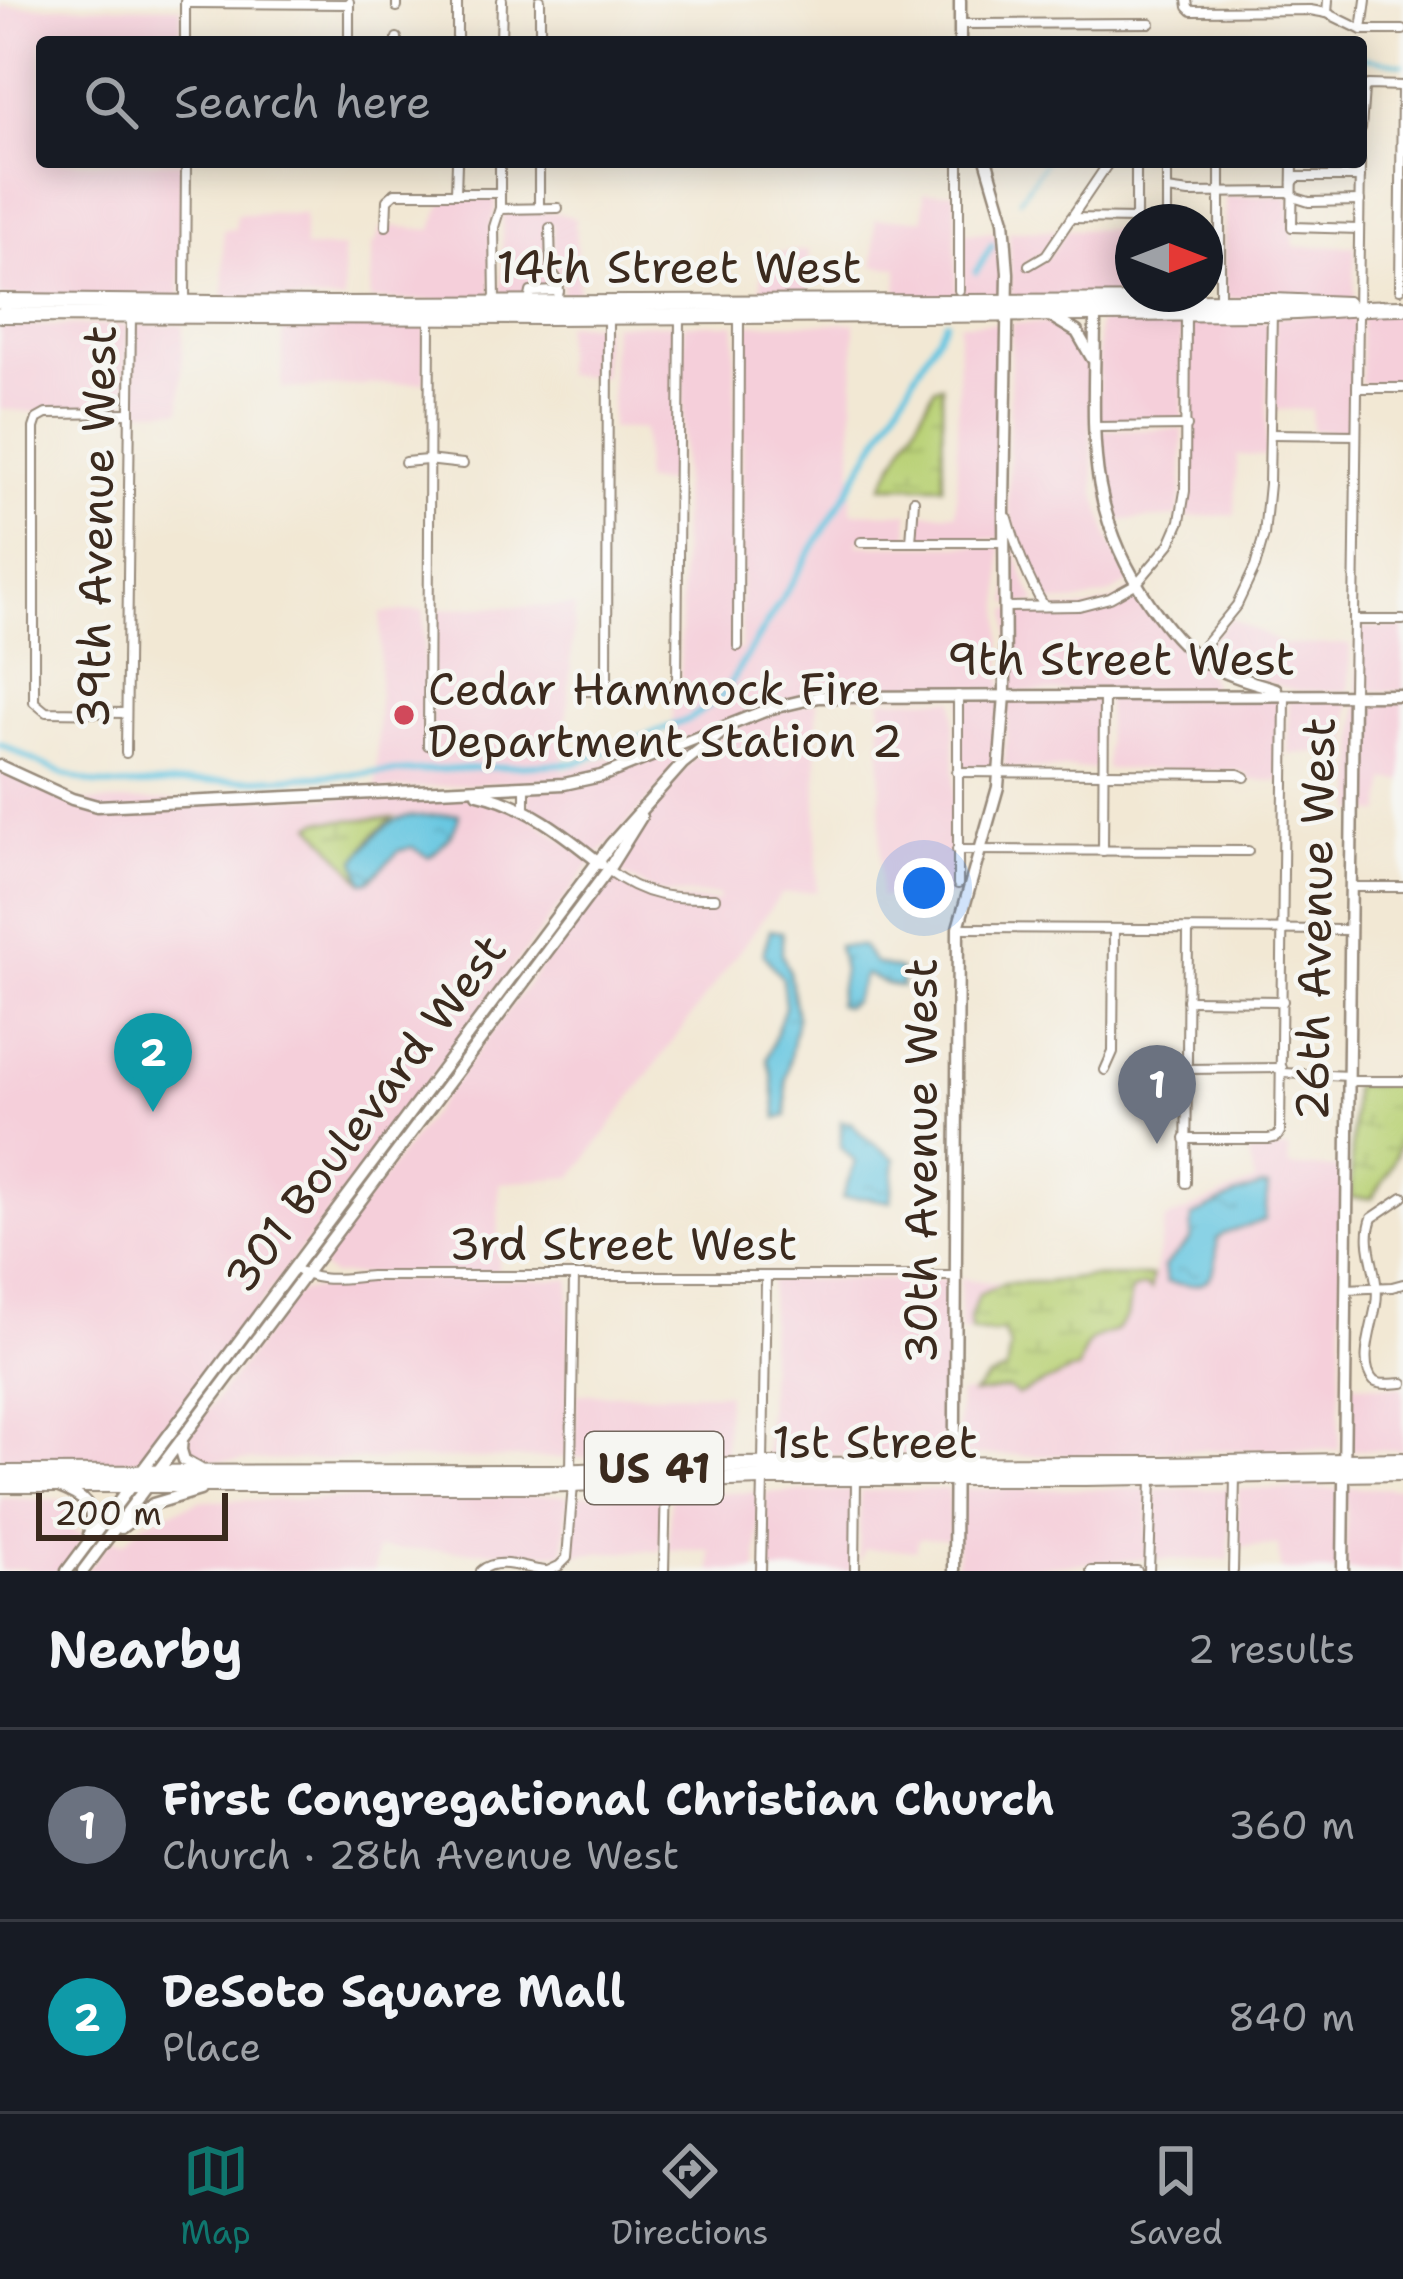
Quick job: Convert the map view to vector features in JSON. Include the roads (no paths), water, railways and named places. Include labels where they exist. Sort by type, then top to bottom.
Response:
[{"type":"main road","points":[[960,0],[960,36]]},
{"type":"main road","name":"30th Avenue West","points":[[953,1571],[958,928],[1000,772],[1005,695],[1008,308],[1004,220],[989,168]]},
{"type":"main road","name":"14th Street West","points":[[0,301],[234,316],[430,310],[529,304],[558,297],[680,309]]},
{"type":"main road","name":"14th Street West","points":[[1223,302],[1272,307]]},
{"type":"main road","name":"14th Street West","points":[[1223,308],[1337,302],[1403,307]]},
{"type":"main road","name":"14th Street West","points":[[0,315],[185,303],[608,316],[680,309],[1095,308]]},
{"type":"main road","name":"14th Street West","points":[[1008,308],[1044,314],[1115,306]]},
{"type":"main road","points":[[1095,308],[1096,473],[1112,538],[1167,628],[1200,658],[1219,694]]},
{"type":"main road","points":[[1044,314],[1077,332],[1094,364]]},
{"type":"main road","points":[[1200,658],[1288,694]]},
{"type":"main road","points":[[1219,694],[1221,670]]},
{"type":"main road","name":"26th Avenue West","points":[[1342,1571],[1353,694]]},
{"type":"main road","name":"9th Street West","points":[[0,766],[97,806],[454,790],[564,784],[601,776],[772,708],[820,697],[1403,694]]},
{"type":"main road","name":"301 Boulevard West","points":[[143,1479],[651,800],[696,751],[748,718]]},
{"type":"main road","points":[[454,790],[492,796],[525,809],[603,865]]},
{"type":"main road","name":"301 Boulevard West","points":[[143,1479],[182,1438],[299,1272]]},
{"type":"main road","points":[[182,1438],[186,1462],[228,1479]]},
{"type":"main road","name":"1st Street","points":[[143,1479],[572,1478],[762,1469],[1147,1471],[1403,1460]]},
{"type":"main road","name":"1st Street","points":[[1344,1466],[1403,1473]]},
{"type":"main road","name":"1st Street","points":[[762,1469],[856,1478],[953,1471],[1050,1478],[1147,1471]]},
{"type":"main road","name":"US 41","points":[[0,1473],[143,1479]]},
{"type":"main road","name":"1st Street","points":[[228,1479],[468,1485],[488,1479],[572,1478]]},
{"type":"main road","points":[[82,1571],[143,1479]]},
{"type":"main road","points":[[67,1571],[143,1479]]},
{"type":"main road","name":"US 41","points":[[0,1485],[143,1479]]},
{"type":"main road","points":[[105,1541],[153,1504],[228,1479]]},
{"type":"main road","points":[[56,1486],[80,1496],[91,1510],[92,1525],[81,1552]]},
{"type":"street","points":[[457,0],[457,36]]},
{"type":"street","points":[[501,36],[502,0]]},
{"type":"street","points":[[540,0],[540,36]]},
{"type":"street","points":[[1328,0],[1328,13]]},
{"type":"street","points":[[1363,30],[1366,0]]},
{"type":"street","points":[[185,36],[184,2],[349,2],[350,36]]},
{"type":"street","points":[[1188,5],[1328,13],[1363,30],[1403,30]]},
{"type":"street","points":[[960,24],[1150,23]]},
{"type":"street","points":[[1367,87],[1403,86],[1400,289]]},
{"type":"street","points":[[185,303],[186,168]]},
{"type":"street","points":[[456,193],[457,168]]},
{"type":"street","points":[[495,304],[494,227],[500,208],[500,168]]},
{"type":"street","points":[[539,168],[539,207]]},
{"type":"street","points":[[959,168],[959,290]]},
{"type":"street","points":[[1029,265],[1046,255],[1105,168]]},
{"type":"street","points":[[1136,168],[1136,204]]},
{"type":"street","points":[[1167,168],[1167,204]]},
{"type":"street","points":[[1220,168],[1221,204]]},
{"type":"street","points":[[1293,168],[1292,227],[1359,229]]},
{"type":"street","name":"26th Avenue West","points":[[1353,694],[1360,168]]},
{"type":"street","points":[[1360,177],[1297,177],[1292,190],[1297,200],[1309,202],[1360,201]]},
{"type":"street","points":[[1167,190],[1292,190]]},
{"type":"street","points":[[386,226],[391,194],[500,193]]},
{"type":"street","points":[[500,208],[557,208]]},
{"type":"street","points":[[1071,218],[1115,219]]},
{"type":"street","points":[[550,228],[551,271],[559,283],[558,297]]},
{"type":"street","points":[[223,303],[234,316]]},
{"type":"street","points":[[1200,658],[1237,604],[1260,552],[1267,518],[1272,307]]},
{"type":"street","name":"39th Avenue West","points":[[126,752],[131,309]]},
{"type":"street","points":[[581,691],[666,691],[676,682],[680,309]]},
{"type":"street","points":[[738,646],[739,309]]},
{"type":"street","points":[[428,746],[430,310]]},
{"type":"street","points":[[1005,607],[1103,601],[1137,583],[1166,549],[1180,520],[1185,491],[1186,312]]},
{"type":"street","points":[[607,691],[608,316]]},
{"type":"street","points":[[1357,388],[1403,388]]},
{"type":"street","points":[[126,713],[40,710],[33,688],[37,419],[53,413],[130,413]]},
{"type":"street","points":[[1094,427],[1187,426]]},
{"type":"street","points":[[1270,434],[1356,435]]},
{"type":"street","points":[[405,462],[463,464]]},
{"type":"street","points":[[911,542],[914,500]]},
{"type":"street","name":"30th Avenue West","points":[[1004,505],[1018,555],[1045,606]]},
{"type":"street","points":[[861,542],[1005,542]]},
{"type":"street","points":[[1354,620],[1403,620]]},
{"type":"street","points":[[1185,1138],[1269,1139],[1279,1135],[1288,694]]},
{"type":"street","points":[[958,695],[958,884]]},
{"type":"street","points":[[1103,851],[1104,695]]},
{"type":"street","points":[[957,772],[1245,777]]},
{"type":"street","points":[[525,786],[525,809]]},
{"type":"street","points":[[957,850],[1248,851]]},
{"type":"street","points":[[603,865],[635,888],[659,896],[715,898]]},
{"type":"street","points":[[1351,887],[1403,887]]},
{"type":"street","points":[[958,928],[1350,930]]},
{"type":"street","points":[[1105,1070],[1114,1052],[1114,930]]},
{"type":"street","points":[[1186,1183],[1189,930]]},
{"type":"street","points":[[1187,1000],[1283,1000]]},
{"type":"street","points":[[1186,1069],[1403,1081]]},
{"type":"street","points":[[1403,1197],[1372,1218],[1367,1240],[1377,1288],[1369,1368],[1379,1384],[1403,1383]]},
{"type":"street","name":"3rd Street West","points":[[299,1272],[321,1279],[956,1276]]},
{"type":"street","points":[[481,1571],[501,1563],[546,1571],[567,1558],[574,1276]]},
{"type":"street","points":[[760,1571],[766,1277]]},
{"type":"street","points":[[1346,1289],[1403,1284]]},
{"type":"street","points":[[1233,1571],[1234,1469]]},
{"type":"street","points":[[1147,1471],[1150,1571]]},
{"type":"street","points":[[662,1474],[664,1571]]},
{"type":"street","points":[[855,1571],[856,1478]]},
{"type":"street","points":[[1091,1571],[1137,1571]]},
{"type":"water","points":[[459,814],[452,833],[433,854],[428,857],[412,847],[399,851],[363,882],[356,860],[380,831],[399,819]]},
{"type":"water","points":[[770,930],[782,932],[782,954],[797,1017],[786,1080],[787,1116],[777,1119],[767,1059],[785,1007],[782,978],[763,954]]},
{"type":"water","points":[[838,946],[862,946],[874,963],[900,970],[902,987],[865,974],[853,1002],[844,1007],[837,1004],[843,970]]},
{"type":"water","points":[[841,1121],[852,1123],[895,1159],[891,1202],[842,1198],[855,1162],[841,1147]]},
{"type":"water","points":[[1268,1187],[1265,1220],[1217,1239],[1215,1265],[1208,1279],[1192,1285],[1166,1282],[1164,1267],[1191,1239],[1192,1217]]},
{"type":"waterway","points":[[1219,36],[1285,36]]},
{"type":"waterway","points":[[1367,58],[1403,64]]},
{"type":"waterway","points":[[1019,200],[1041,168]]},
{"type":"waterway","points":[[976,272],[992,245]]},
{"type":"waterway","points":[[0,744],[74,777],[121,786],[575,763],[690,719],[723,695],[946,321]]},
{"type":"place","name":"Cedar Hammock Fire Department Station 2","points":[[404,715]]},
{"type":"place","name":"DeSoto Square Mall","points":[[153,1112]]},
{"type":"place","name":"First Congregational Christian Church","points":[[1157,1144]]}]
